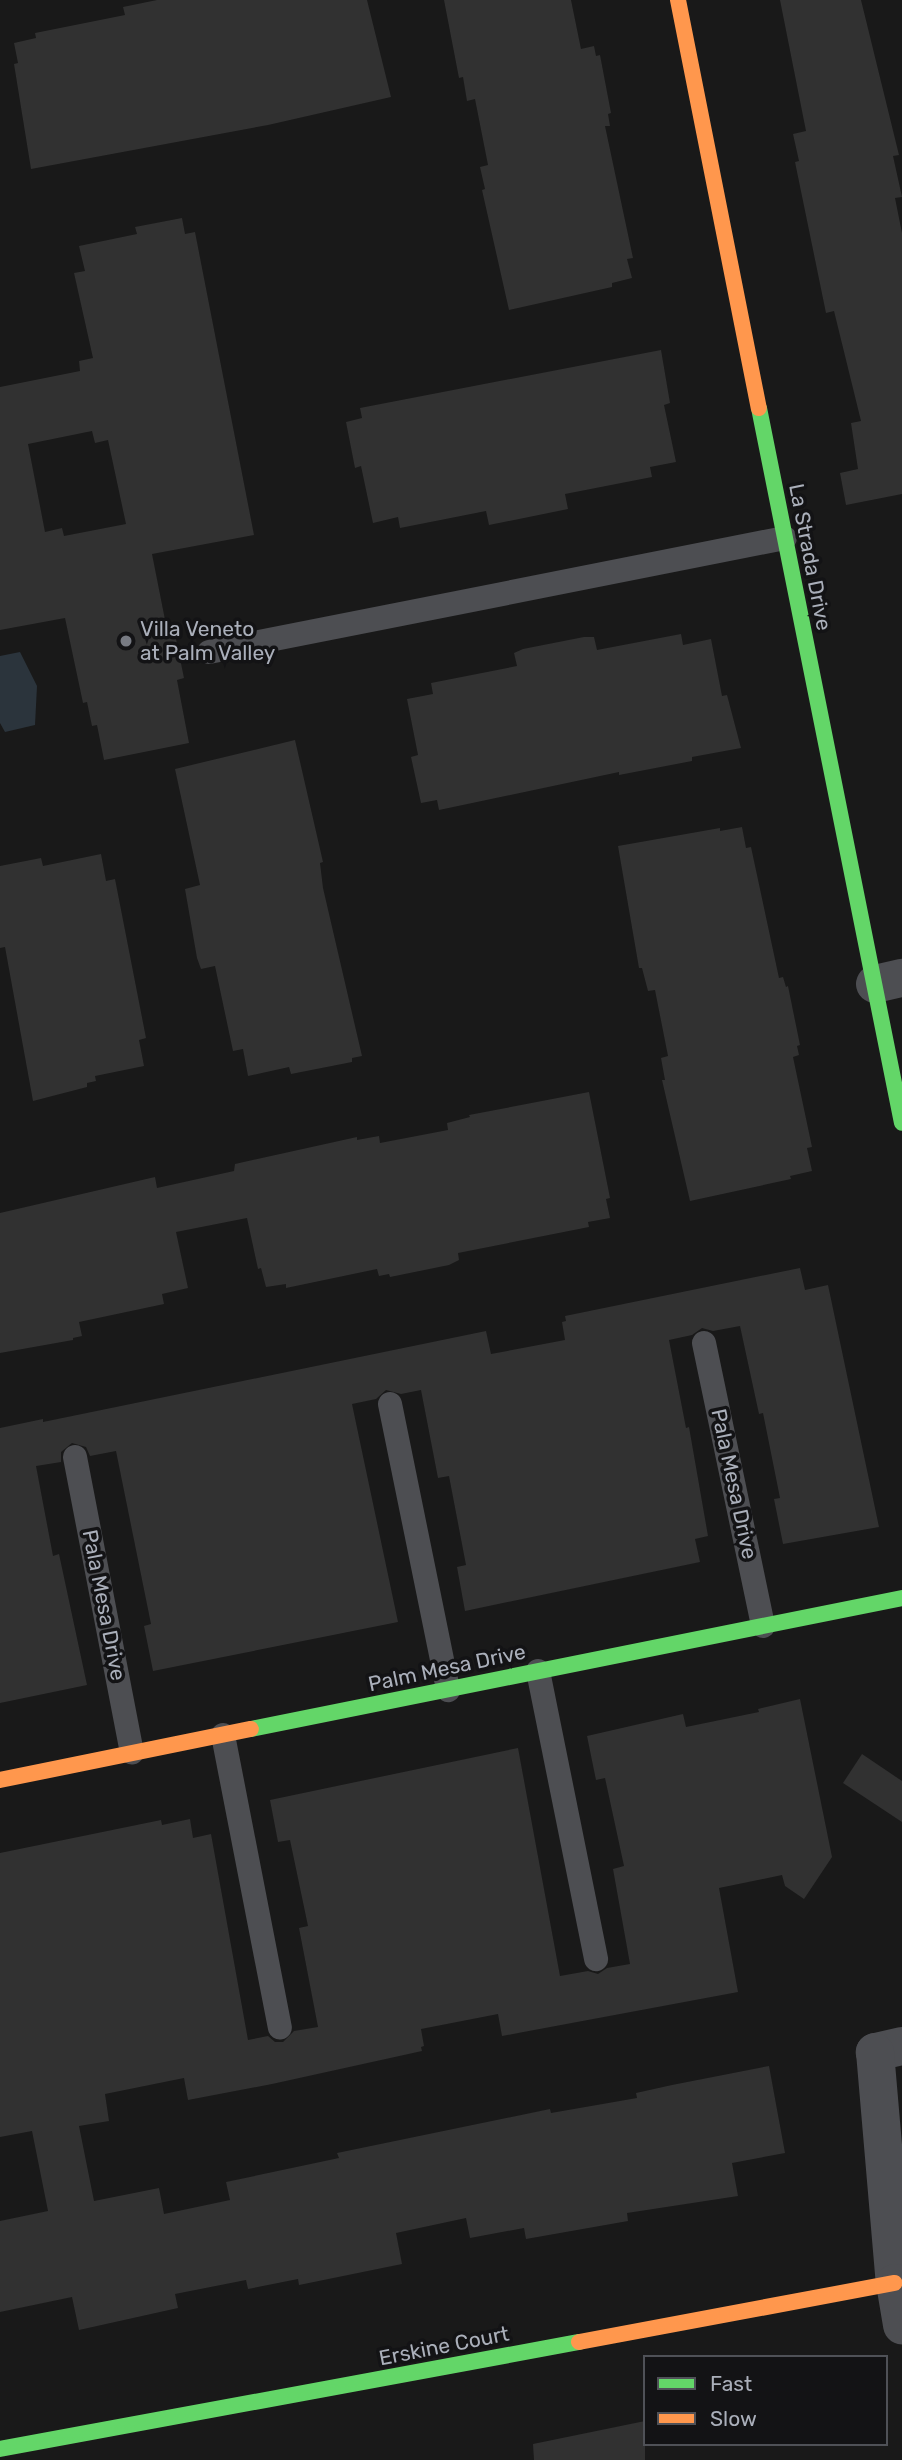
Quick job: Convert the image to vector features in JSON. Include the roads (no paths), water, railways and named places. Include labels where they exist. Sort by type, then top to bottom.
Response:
[{"type":"street","name":"La Strada Drive","points":[[678,0],[785,538],[888,981],[902,1123]]},
{"type":"street","name":"Palm Mesa Drive","points":[[0,1780],[902,1598]]},
{"type":"street","points":[[888,2049],[895,2283],[902,2325]]},
{"type":"street","name":"Erskine Court","points":[[0,2449],[895,2283]]},
{"type":"lane","points":[[209,652],[785,538]]},
{"type":"lane","name":"Pala Mesa Drive","points":[[704,1343],[763,1626]]},
{"type":"lane","points":[[390,1404],[448,1690]]},
{"type":"lane","name":"Pala Mesa Drive","points":[[75,1457],[132,1753]]},
{"type":"lane","points":[[538,1671],[596,1959]]},
{"type":"lane","points":[[223,1735],[280,2028]]},
{"type":"place","name":"Villa Veneto at Palm Valley","points":[[126,641]]}]
